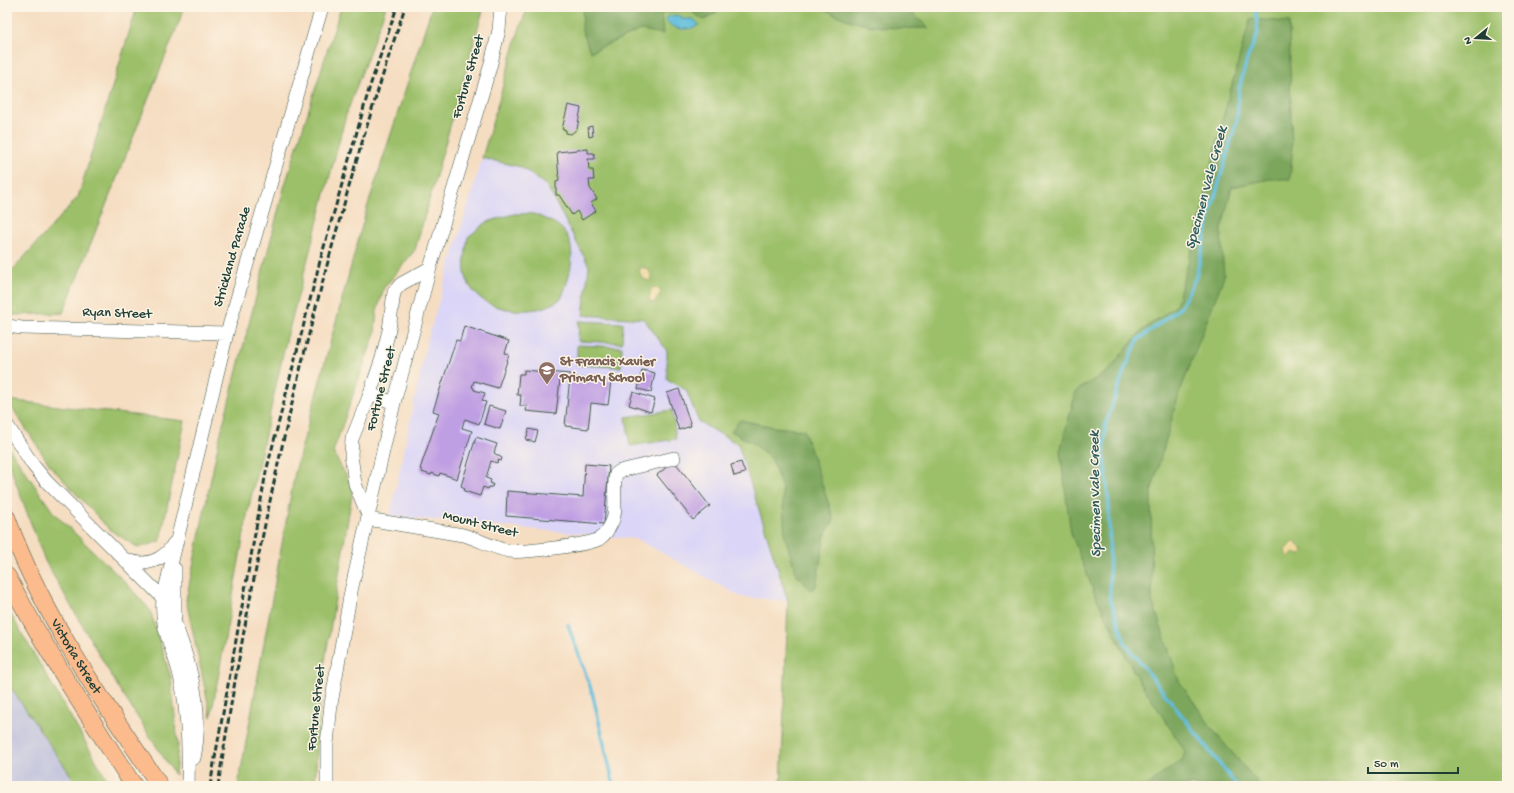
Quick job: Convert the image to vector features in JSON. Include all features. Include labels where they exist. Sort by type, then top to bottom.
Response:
[{"type":"main road","name":"Victoria Street","points":[[7,518],[30,574],[52,618],[89,678],[158,782]]},
{"type":"main road","name":"Victoria Street","points":[[7,576],[35,629],[62,675],[134,786]]},
{"type":"street","name":"Strickland Parade","points":[[188,786],[188,740],[185,707],[179,675],[163,626],[162,598],[183,518],[227,333],[322,7]]},
{"type":"street","name":"Fortune Street","points":[[327,786],[327,744],[331,704],[347,609],[367,517],[394,403],[430,268],[490,67],[499,30],[501,7]]},
{"type":"street","points":[[367,517],[355,484],[350,446],[370,394],[386,342],[394,292],[401,284],[430,268]]},
{"type":"street","name":"Ryan Street","points":[[7,326],[30,328],[227,333]]},
{"type":"street","points":[[370,394],[394,403]]},
{"type":"street","points":[[7,425],[33,465],[46,481],[162,598]]},
{"type":"street","name":"Mount Street","points":[[367,517],[469,537],[501,550],[532,551],[586,543],[600,538],[605,534],[613,521],[616,474],[620,471],[674,458]]},
{"type":"street","name":"Strickland Parade","points":[[183,518],[174,581],[174,611],[195,689],[198,711],[197,743],[188,786]]},
{"type":"street","points":[[117,553],[134,563],[152,562],[169,550],[178,534]]},
{"type":"street","name":"Strickland Parade","points":[[162,598],[172,615],[179,633]]},
{"type":"shaded area","name":"St Francis Xavier Primary School","points":[[482,158],[521,167],[547,186],[589,266],[583,315],[644,319],[667,351],[667,379],[686,390],[699,422],[738,444],[788,601],[741,597],[637,539],[390,516],[426,344]]},
{"type":"shaded area","points":[[7,682],[78,786],[7,786]]},
{"type":"green space","points":[[137,7],[185,7],[63,313],[13,315],[7,276],[78,197]]},
{"type":"green space","points":[[341,7],[386,7],[346,115],[286,341],[248,511],[211,717],[186,600],[219,440],[284,188]]},
{"type":"green space","points":[[432,7],[484,7],[415,250],[384,288],[377,311],[375,333],[333,452],[353,488],[321,686],[315,786],[238,786],[295,472],[366,211]]},
{"type":"green space","points":[[528,7],[1507,7],[1507,786],[781,786],[788,601],[738,444],[699,422],[686,390],[667,379],[667,351],[644,319],[583,315],[589,266],[547,186],[521,167],[482,158],[519,30]]},
{"type":"green space","points":[[583,7],[716,7],[716,13],[704,20],[689,10],[661,13],[663,34],[641,30],[590,52],[582,30]]},
{"type":"green space","points":[[821,7],[905,7],[929,28],[873,26],[847,19]]},
{"type":"green space","points":[[1250,19],[1289,22],[1292,155],[1290,179],[1270,179],[1232,187],[1221,231],[1224,276],[1179,394],[1151,492],[1152,600],[1179,681],[1216,734],[1261,786],[1146,786],[1183,759],[1185,751],[1135,674],[1095,595],[1071,533],[1060,451],[1076,391],[1108,371],[1140,332],[1176,306],[1201,216],[1219,132]]},
{"type":"green space","points":[[514,214],[533,214],[548,220],[559,226],[566,234],[570,244],[572,255],[569,277],[561,299],[549,306],[532,310],[499,307],[480,297],[472,290],[467,280],[465,253],[468,237],[487,222]]},
{"type":"green space","points":[[579,321],[623,323],[622,343],[578,341]]},
{"type":"green space","points":[[577,345],[622,347],[621,367],[577,365]]},
{"type":"green space","points":[[7,400],[185,421],[160,541],[139,548],[110,530],[51,467]]},
{"type":"green space","points":[[672,410],[676,439],[630,446],[626,417]]},
{"type":"green space","points":[[740,420],[774,427],[804,430],[834,520],[825,535],[816,586],[811,590],[797,576],[785,537],[782,489],[772,459],[754,444],[731,431]]},
{"type":"green space","points":[[7,445],[53,512],[126,583],[150,610],[171,678],[178,745],[175,775],[118,687],[45,561],[7,459]]},
{"type":"green space","points":[[7,608],[111,786],[78,786],[7,682]]},
{"type":"sand","points":[[642,267],[649,270],[652,279],[649,281],[642,278],[639,271]]},
{"type":"sand","points":[[654,287],[659,289],[661,292],[656,301],[652,303],[649,301],[651,289]]},
{"type":"sand","points":[[1294,540],[1302,549],[1303,553],[1300,555],[1293,553],[1289,557],[1285,550]]},
{"type":"water","points":[[675,15],[681,16],[682,19],[694,19],[699,25],[686,29],[677,28],[669,24],[666,20],[667,17]]},
{"type":"building","points":[[568,105],[581,108],[577,129],[571,134],[566,133],[566,130],[562,129]]},
{"type":"building","points":[[592,126],[593,136],[589,137],[588,127]]},
{"type":"building","points":[[588,149],[588,153],[594,153],[595,159],[588,159],[589,170],[593,170],[594,180],[589,180],[590,188],[597,199],[591,203],[596,211],[582,220],[577,211],[572,215],[559,195],[556,195],[556,182],[559,181],[557,152]]},
{"type":"building","points":[[464,326],[509,341],[505,353],[509,355],[498,388],[474,381],[472,387],[474,390],[485,393],[482,401],[486,402],[479,424],[465,419],[464,421],[462,428],[472,431],[457,479],[440,473],[439,476],[432,473],[431,475],[422,472],[420,469],[439,413],[433,411],[456,340],[460,341]]},
{"type":"building","points":[[524,370],[570,374],[569,381],[560,380],[556,414],[526,411],[527,406],[520,406],[521,395],[517,395],[519,374],[524,374]]},
{"type":"building","points":[[642,370],[655,373],[651,392],[638,389]]},
{"type":"building","points":[[570,377],[611,381],[608,405],[591,403],[588,429],[565,426]]},
{"type":"building","points":[[679,389],[691,426],[679,430],[667,393]]},
{"type":"building","points":[[633,392],[655,399],[651,412],[629,405]]},
{"type":"building","points":[[489,406],[506,411],[500,429],[484,424]]},
{"type":"building","points":[[529,429],[538,431],[535,442],[526,440]]},
{"type":"building","points":[[476,437],[497,444],[494,453],[502,458],[501,461],[498,460],[497,463],[491,461],[486,478],[491,480],[490,483],[493,484],[492,487],[489,487],[488,489],[483,487],[480,496],[464,491],[465,488],[461,486]]},
{"type":"building","points":[[674,461],[710,506],[693,520],[657,475]]},
{"type":"building","points":[[741,462],[745,473],[734,476],[731,465]]},
{"type":"building","points":[[585,464],[609,466],[604,524],[506,516],[507,491],[583,497]]},
{"type":"waterway","name":"Specimen Vale Creek","points":[[1237,786],[1125,643],[1110,598],[1109,505],[1104,453],[1105,426],[1124,371],[1138,340],[1181,307],[1196,277],[1211,210],[1237,120],[1239,89],[1247,59],[1258,33],[1256,13],[1258,7]]},
{"type":"waterway","points":[[568,625],[592,692],[614,786]]},
{"type":"railway","points":[[210,786],[266,472],[320,261],[370,86],[397,7]]},
{"type":"railway","points":[[218,786],[252,588],[272,490],[295,392],[319,295],[346,199],[374,103],[405,7]]},
{"type":"place","name":"St Francis Xavier Primary School","points":[[547,385]]}]
